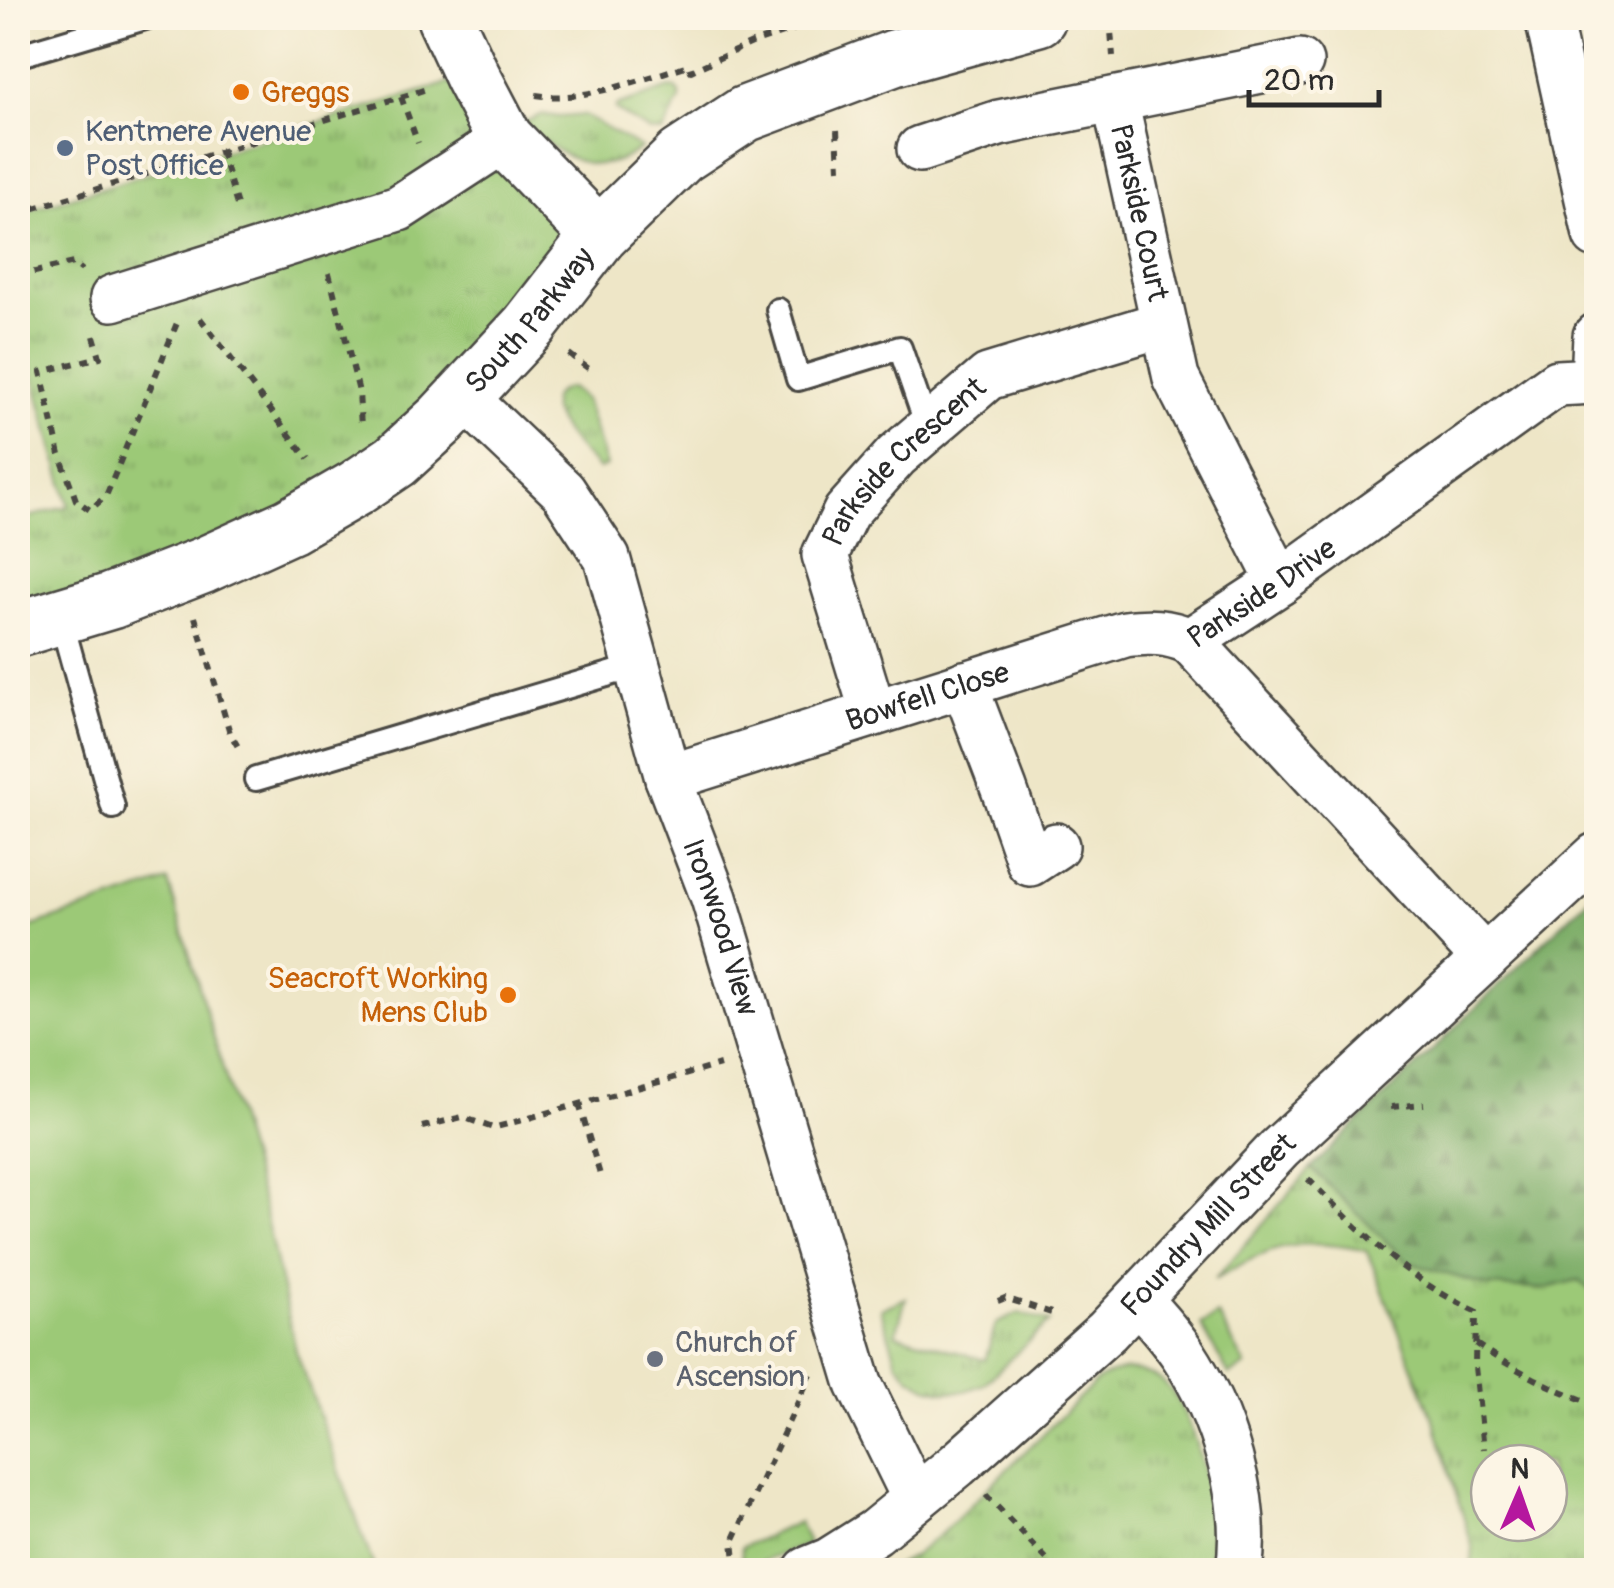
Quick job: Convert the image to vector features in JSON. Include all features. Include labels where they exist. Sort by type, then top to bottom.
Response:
[{"type":"street","points":[[446,18],[504,139],[598,236]]},
{"type":"street","name":"South Parkway","points":[[38,622],[110,601],[199,567],[290,526],[396,461],[529,326],[598,236],[682,156],[745,114],[894,58],[1038,18]]},
{"type":"street","points":[[1548,18],[1579,74],[1596,235]]},
{"type":"street","name":"Parkside Court","points":[[920,150],[999,123],[1300,62]]},
{"type":"street","name":"Parkside Court","points":[[1115,100],[1163,324]]},
{"type":"street","points":[[94,300],[184,286],[318,233],[399,208],[504,139]]},
{"type":"street","points":[[1163,324],[1176,378],[1280,582]]},
{"type":"street","name":"Parkside Crescent","points":[[873,712],[826,555],[846,512],[896,456],[988,377],[1163,324]]},
{"type":"street","points":[[1596,336],[1596,382]]},
{"type":"street","name":"Parkside Drive","points":[[1485,959],[1190,641],[1280,582],[1557,384],[1596,382]]},
{"type":"street","name":"Ironwood View","points":[[463,396],[562,491],[607,558],[668,778],[714,898],[859,1384],[915,1498]]},
{"type":"street","name":"Bowfell Close","points":[[668,778],[1124,634],[1170,632],[1190,641]]},
{"type":"street","points":[[964,684],[1030,863],[1056,846]]},
{"type":"street","name":"Foundry Mill Street","points":[[806,1570],[875,1532],[957,1465],[1122,1316],[1279,1149],[1596,856]]},
{"type":"street","points":[[1122,1316],[1163,1326],[1184,1356],[1217,1420],[1236,1489],[1239,1570]]},
{"type":"lane","points":[[18,47],[20,55],[145,18]]},
{"type":"lane","points":[[778,310],[798,379],[900,348],[928,429]]},
{"type":"lane","points":[[38,622],[113,807]]},
{"type":"lane","points":[[256,779],[637,666]]},
{"type":"path","points":[[18,213],[504,64],[515,84],[537,96],[560,98],[588,94],[689,65],[691,71],[752,43],[806,25]]},
{"type":"path","points":[[836,114],[838,169]]},
{"type":"path","points":[[221,151],[234,195]]},
{"type":"path","points":[[318,233],[359,392],[361,432]]},
{"type":"path","points":[[73,262],[94,300]]},
{"type":"path","points":[[73,262],[94,300],[100,357],[41,372],[60,455],[76,500],[90,510],[106,496],[184,286]]},
{"type":"path","points":[[18,276],[73,262]]},
{"type":"path","points":[[184,286],[199,316],[309,460]]},
{"type":"path","points":[[192,609],[230,733],[256,779]]},
{"type":"path","points":[[422,1127],[462,1117],[493,1128],[760,1054]]},
{"type":"path","points":[[578,1104],[601,1178]]},
{"type":"path","points":[[1388,1107],[1424,1104]]},
{"type":"path","points":[[1279,1149],[1384,1254],[1445,1298],[1476,1311],[1475,1367],[1483,1443]]},
{"type":"path","points":[[998,1301],[1005,1298],[1122,1316]]},
{"type":"path","points":[[736,1570],[734,1540],[838,1314]]},
{"type":"path","points":[[1475,1343],[1553,1389],[1596,1405]]},
{"type":"path","points":[[957,1465],[1057,1570]]},
{"type":"green space","points":[[472,76],[599,236],[396,461],[18,629],[18,520],[69,506],[18,318],[18,213]]},
{"type":"green space","points":[[670,88],[680,93],[680,100],[663,132],[649,131],[616,110],[616,106]]},
{"type":"green space","points":[[543,114],[583,115],[641,148],[607,164],[578,161],[522,123]]},
{"type":"green space","points":[[570,388],[585,400],[606,466],[599,469],[571,440],[554,414],[552,402],[557,393]]},
{"type":"green space","points":[[168,881],[263,1205],[296,1351],[375,1570],[18,1570],[18,931]]},
{"type":"green space","points":[[1596,891],[1596,1294],[1577,1280],[1542,1289],[1487,1286],[1407,1262],[1311,1168]]},
{"type":"green space","points":[[1311,1168],[1408,1262],[1487,1286],[1542,1289],[1577,1280],[1596,1294],[1596,1570],[1471,1570],[1471,1543],[1569,1543],[1569,1443],[1469,1443],[1469,1536],[1435,1423],[1367,1251],[1305,1244],[1254,1258],[1215,1279]]},
{"type":"green space","points":[[906,1298],[896,1334],[985,1360],[996,1324],[1019,1313],[1049,1322],[984,1384],[946,1392],[910,1377],[897,1362],[881,1309]]},
{"type":"green space","points":[[1218,1315],[1246,1366],[1229,1375],[1201,1325]]},
{"type":"green space","points":[[1126,1370],[1160,1380],[1174,1394],[1185,1415],[1207,1491],[1209,1570],[887,1570],[942,1533],[1097,1381]]},
{"type":"green space","points":[[799,1522],[808,1544],[741,1570],[742,1547]]},
{"type":"place","name":"Greggs","points":[[241,92]]},
{"type":"place","name":"Kentmere Avenue Post Office","points":[[65,148]]},
{"type":"place","name":"Seacroft Working Mens Club","points":[[508,995]]},
{"type":"place","name":"Church of Ascension","points":[[655,1359]]}]
